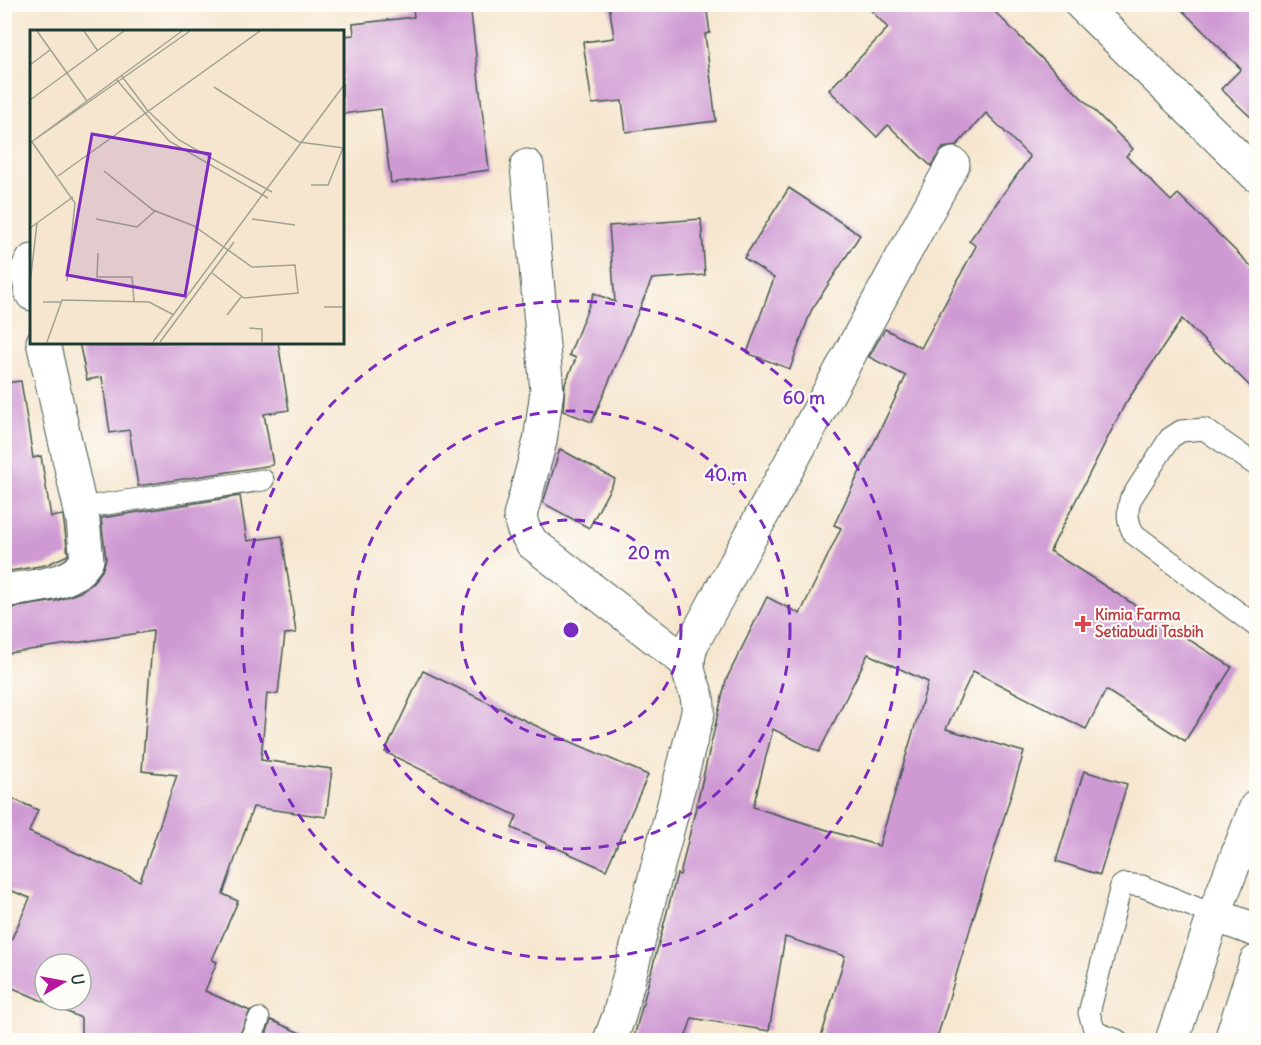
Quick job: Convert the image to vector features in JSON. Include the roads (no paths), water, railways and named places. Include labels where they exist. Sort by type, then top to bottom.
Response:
[{"type":"street","points":[[1082,4],[1257,175]]},
{"type":"street","points":[[686,662],[692,645],[953,164]]},
{"type":"street","points":[[527,166],[547,391],[540,441],[520,516],[523,528],[532,543],[686,662],[697,698],[698,712],[619,1016],[610,1041]]},
{"type":"street","points":[[30,265],[27,270],[30,284]]},
{"type":"street","points":[[4,591],[66,579],[84,566],[88,554],[43,344]]},
{"type":"street","points":[[1172,1041],[1214,915],[1257,807]]},
{"type":"street","points":[[1214,915],[1257,930]]},
{"type":"street","points":[[1231,1041],[1257,962]]},
{"type":"lane","points":[[1257,465],[1204,429],[1181,431],[1170,438],[1130,500],[1128,521],[1134,534],[1257,626]]},
{"type":"lane","points":[[80,508],[263,480]]},
{"type":"lane","points":[[1118,1041],[1095,1032],[1089,1013],[1121,886],[1125,884],[1142,886],[1214,915]]},
{"type":"lane","points":[[250,1041],[259,1019]]},
{"type":"place","name":"Kimia Farma Setiabudi Tasbih","points":[[1083,624]]}]
